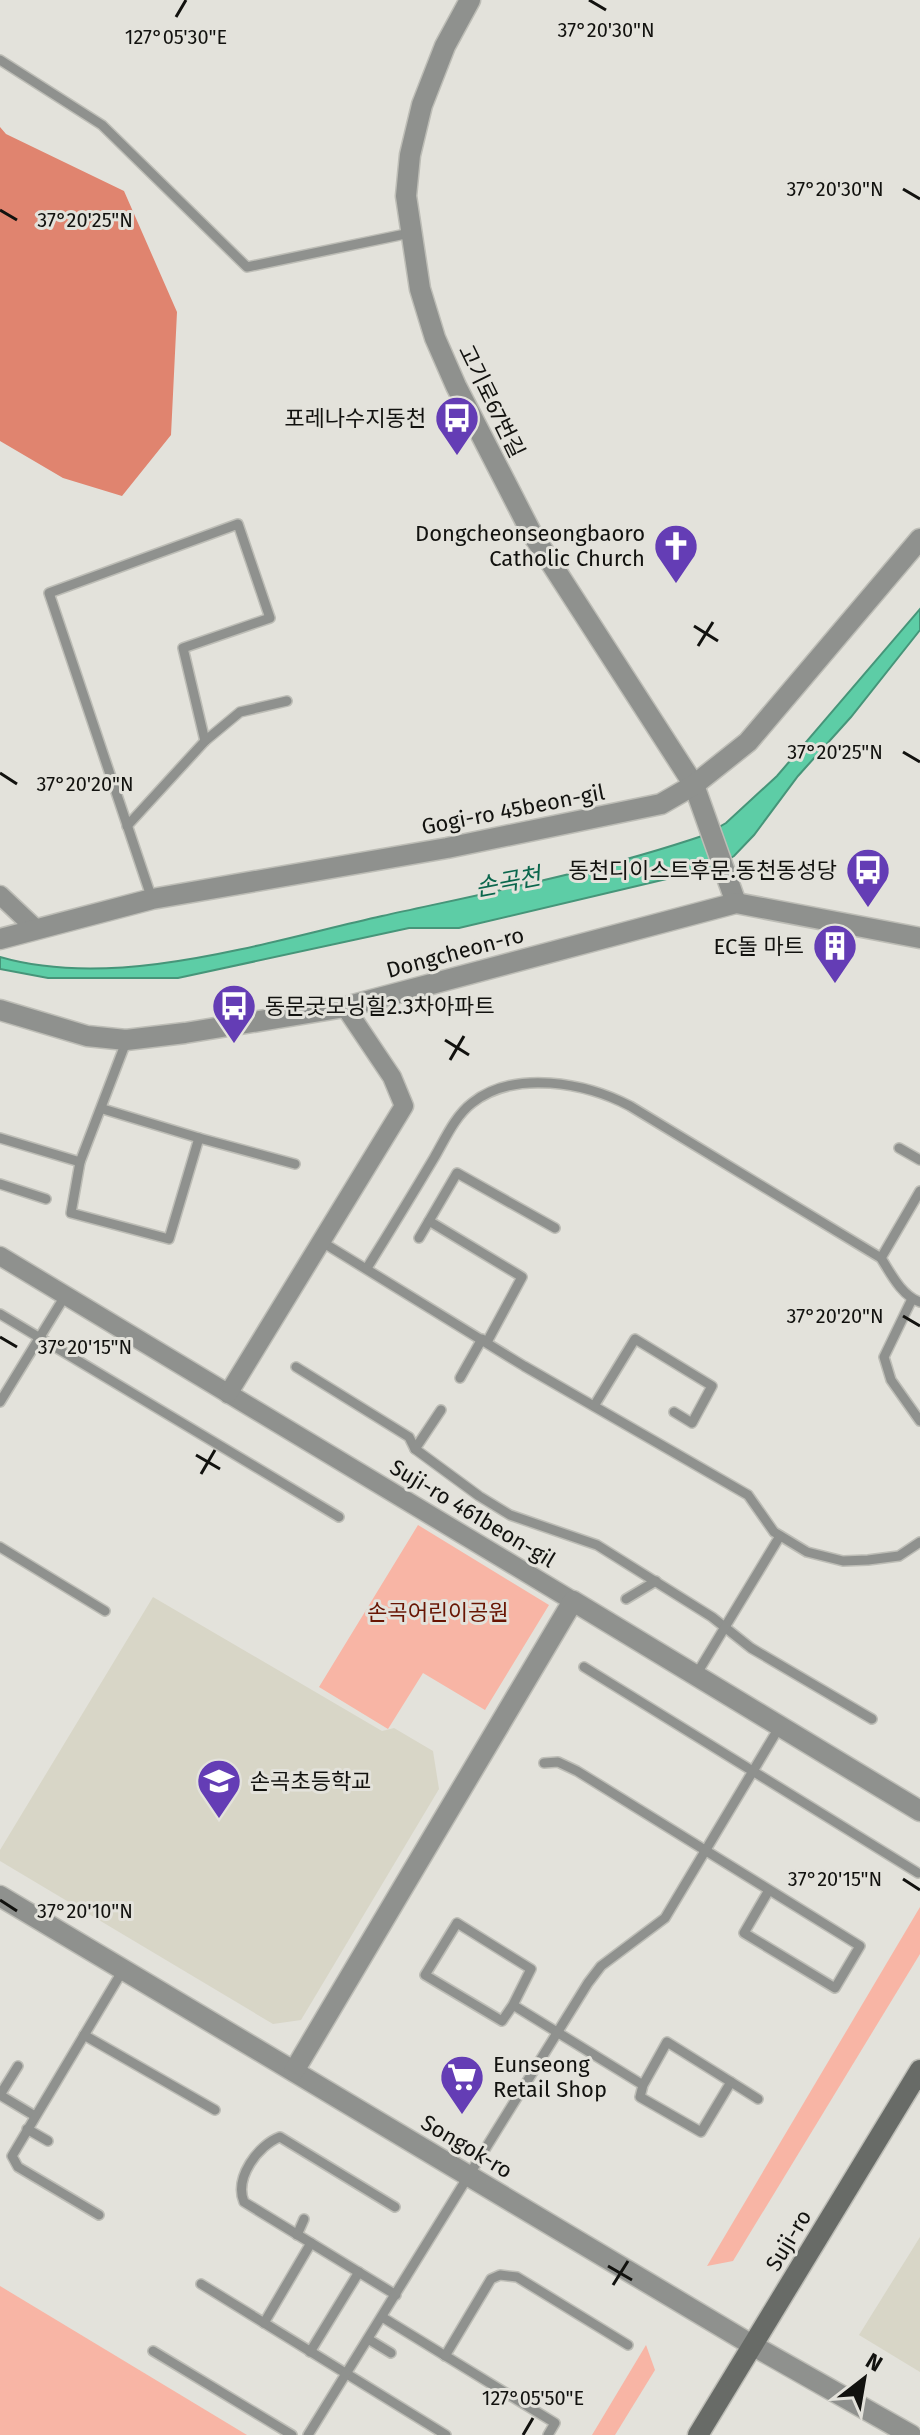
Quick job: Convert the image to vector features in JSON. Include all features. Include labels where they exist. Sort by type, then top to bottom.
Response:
[{"type":"main road","name":"Suji-ro","points":[[698,2435],[919,2072]]},
{"type":"street","name":"고기로67번길","points":[[470,0],[445,46],[422,105],[406,196],[420,289],[435,338],[469,413],[531,532],[694,785],[733,893]]},
{"type":"street","name":"Gogi-ro 45beon-gil","points":[[5,937],[152,899],[447,848],[661,804],[694,785],[748,742],[869,595],[920,539]]},
{"type":"street","name":"Dongcheon-ro","points":[[0,1010],[87,1036],[126,1040],[345,1007],[733,893],[920,938]]},
{"type":"street","points":[[0,895],[35,928]]},
{"type":"street","points":[[228,1394],[404,1106],[392,1077],[345,1007]]},
{"type":"street","name":"Suji-ro 461beon-gil","points":[[0,1256],[920,1811]]},
{"type":"street","points":[[294,2071],[573,1601]]},
{"type":"street","name":"Songok-ro","points":[[0,1896],[752,2345],[911,2435]]},
{"type":"lane","points":[[0,60],[102,125],[247,267],[410,233]]},
{"type":"lane","points":[[152,899],[49,593],[238,524],[270,618],[183,648],[205,741]]},
{"type":"lane","points":[[127,826],[205,741],[240,712],[287,701]]},
{"type":"lane","points":[[126,1040],[103,1109],[80,1162],[71,1213],[169,1239],[199,1138]]},
{"type":"lane","points":[[367,1268],[460,1114],[489,1092],[524,1084],[612,1096],[881,1258],[916,1300],[884,1357],[891,1380],[920,1421]]},
{"type":"lane","points":[[103,1109],[295,1164]]},
{"type":"lane","points":[[0,1138],[80,1162]]},
{"type":"lane","points":[[899,1148],[920,1160]]},
{"type":"lane","points":[[419,1238],[457,1173],[555,1228]]},
{"type":"lane","points":[[0,1184],[46,1199]]},
{"type":"lane","points":[[881,1258],[920,1191]]},
{"type":"lane","points":[[429,1221],[522,1277],[460,1378]]},
{"type":"lane","points":[[322,1242],[748,1495],[780,1536],[807,1552],[843,1561],[899,1556],[920,1542]]},
{"type":"lane","points":[[0,1402],[65,1296]]},
{"type":"lane","points":[[0,1314],[339,1517]]},
{"type":"lane","points":[[594,1406],[635,1339],[712,1386],[692,1423],[674,1412]]},
{"type":"lane","points":[[296,1367],[409,1437],[415,1449],[510,1515],[597,1545],[656,1581],[751,1648],[872,1719]]},
{"type":"lane","points":[[415,1449],[441,1410]]},
{"type":"lane","points":[[696,1675],[780,1536]]},
{"type":"lane","points":[[0,1547],[105,1611]]},
{"type":"lane","points":[[626,1599],[656,1581]]},
{"type":"lane","points":[[584,1667],[918,1873]]},
{"type":"lane","points":[[308,2435],[557,2032],[601,1966],[665,1918],[780,1726]]},
{"type":"lane","points":[[544,1763],[558,1762],[577,1771],[860,1946],[835,1988],[744,1933],[769,1890]]},
{"type":"lane","points":[[457,1923],[531,1969],[513,2005],[502,2021],[425,1975],[457,1923]]},
{"type":"lane","points":[[99,2215],[18,2167],[12,2156],[123,1970]]},
{"type":"lane","points":[[513,2005],[643,2085]]},
{"type":"lane","points":[[84,2035],[215,2110]]},
{"type":"lane","points":[[731,2082],[701,2132],[640,2097],[643,2085],[667,2042],[731,2082],[758,2099]]},
{"type":"lane","points":[[18,2066],[0,2095],[35,2116]]},
{"type":"lane","points":[[27,2129],[48,2141]]},
{"type":"lane","points":[[395,2207],[280,2137],[267,2142],[249,2166],[243,2181],[244,2202],[396,2295]]},
{"type":"lane","points":[[327,2180],[333,2168]]},
{"type":"lane","points":[[297,2235],[304,2219]]},
{"type":"lane","points":[[264,2323],[311,2243]]},
{"type":"lane","points":[[310,2352],[359,2272]]},
{"type":"lane","points":[[445,2356],[491,2279],[500,2275],[517,2277],[628,2345]]},
{"type":"lane","points":[[201,2284],[446,2435]]},
{"type":"lane","points":[[382,2317],[555,2423],[548,2435]]},
{"type":"lane","points":[[368,2339],[391,2353]]},
{"type":"lane","points":[[153,2351],[292,2435]]},
{"type":"shaded area","points":[[0,127],[6,134],[124,191],[177,312],[171,435],[122,496],[63,478],[0,441]]},
{"type":"shaded area","points":[[920,609],[920,630],[851,717],[798,776],[754,835],[734,856],[713,868],[459,928],[409,928],[178,978],[48,978],[0,969],[0,957],[45,966],[93,969],[191,959],[545,880],[705,835],[726,823],[777,776]]},
{"type":"shaded area","name":"손곡초등학교","points":[[153,1597],[382,1731],[394,1728],[433,1751],[439,1789],[301,2020],[273,2024],[0,1861],[0,1850]]},
{"type":"shaded area","points":[[920,2237],[920,2372],[859,2335]]},
{"type":"green space","name":"손곡어린이공원","points":[[418,1525],[549,1605],[485,1710],[423,1673],[388,1729],[319,1687]]},
{"type":"green space","points":[[920,1907],[920,1954],[733,2261],[707,2266]]},
{"type":"green space","points":[[0,2286],[247,2435],[0,2435]]},
{"type":"green space","points":[[646,2345],[655,2370],[615,2435],[592,2435]]},
{"type":"place","name":"포레나수지동천","points":[[457,457]]},
{"type":"place","name":"Dongcheonseongbaoro Catholic Church","points":[[676,585]]},
{"type":"place","name":"동천디이스트후문.동천동성당","points":[[868,909]]},
{"type":"place","name":"EC돌 마트","points":[[835,985]]},
{"type":"place","name":"동문굿모닝힐2.3차아파트","points":[[234,1045]]},
{"type":"place","name":"손곡초등학교","points":[[219,1820]]},
{"type":"place","name":"Eunseong Retail Shop","points":[[462,2116]]},
{"type":"water label","name":"손곡천","points":[[508,882]]}]
